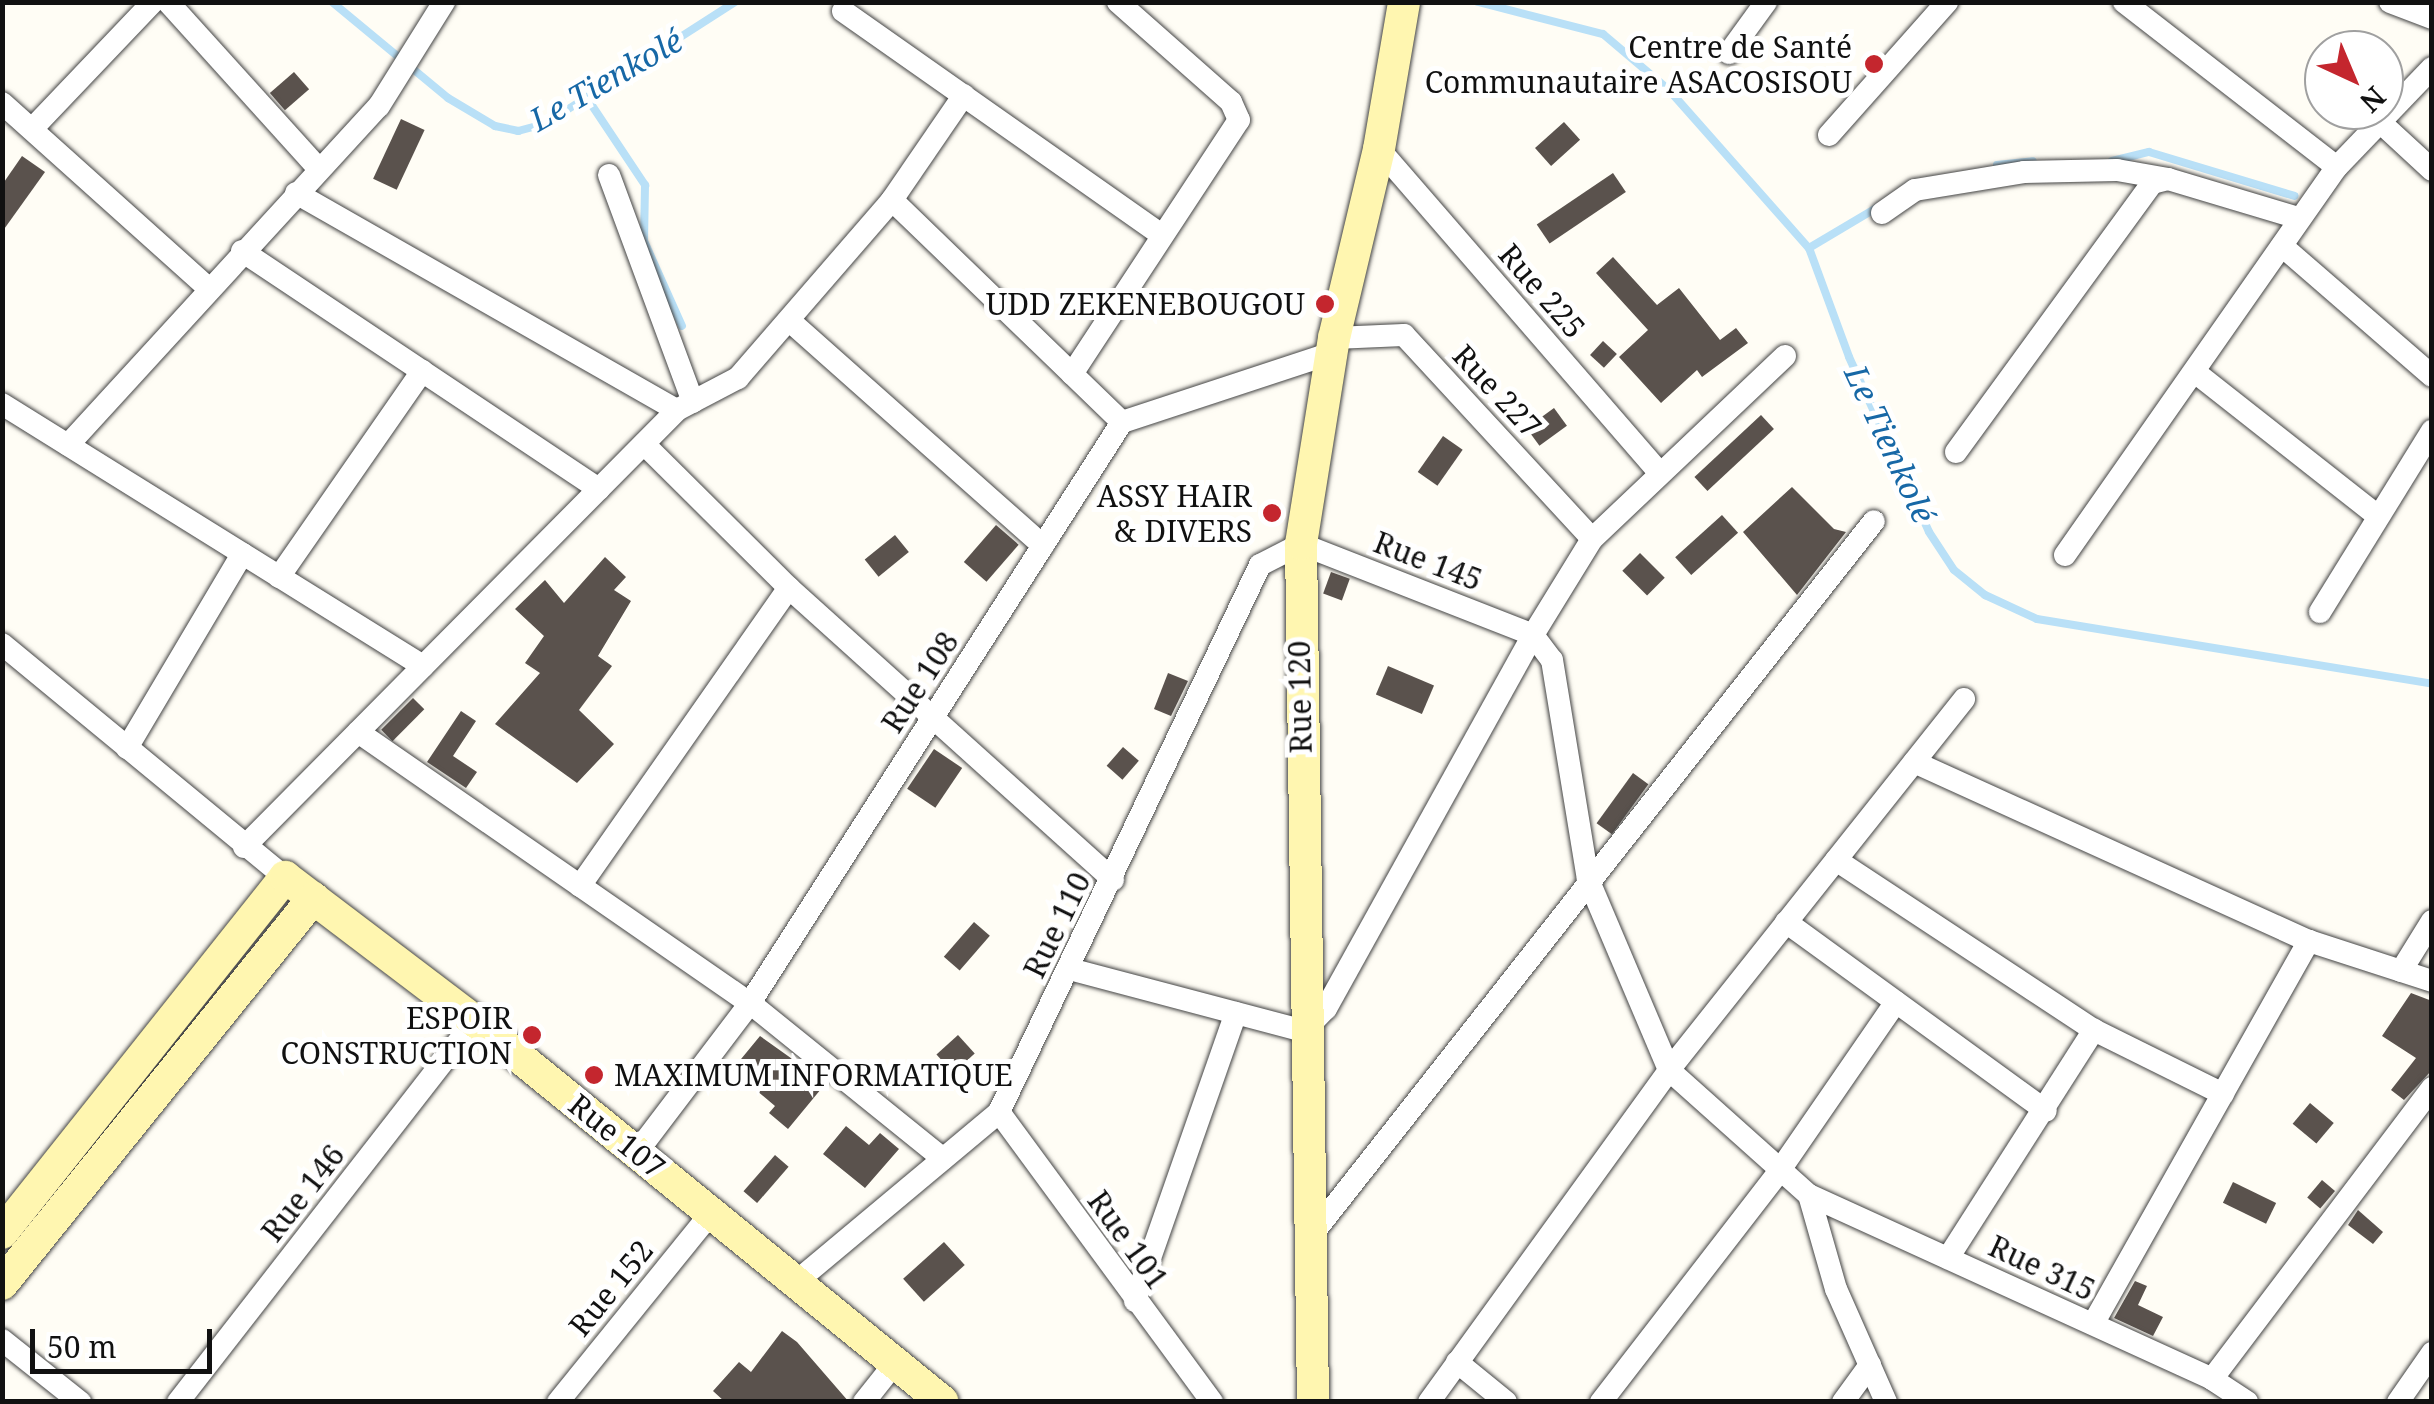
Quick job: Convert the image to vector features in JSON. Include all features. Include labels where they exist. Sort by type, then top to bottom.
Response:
[{"type":"main road","name":"Rue 120","points":[[1314,1402],[1306,1242],[1301,544],[1333,345],[1379,149],[1404,2]]},
{"type":"main road","name":"Rue 107","points":[[285,878],[476,1020],[943,1402]]},
{"type":"main road","points":[[2,1232],[285,878]]},
{"type":"main road","points":[[2,1284],[313,898]]},
{"type":"street","points":[[32,130],[153,2]]},
{"type":"street","points":[[168,2],[319,169]]},
{"type":"street","points":[[68,445],[389,90],[444,2]]},
{"type":"street","points":[[1072,374],[1159,233],[1239,120],[1231,102],[1118,2]]},
{"type":"street","points":[[1729,53],[1766,2]]},
{"type":"street","points":[[1830,135],[1947,2]]},
{"type":"street","points":[[2124,2],[2337,166]]},
{"type":"street","points":[[2390,2],[2432,18]]},
{"type":"street","points":[[843,11],[1159,233]]},
{"type":"street","points":[[2404,97],[2432,68]]},
{"type":"street","points":[[244,847],[644,444],[685,406],[738,378],[791,322],[892,200],[964,96]]},
{"type":"street","points":[[2,103],[209,289]]},
{"type":"street","points":[[2066,554],[2196,372],[2298,218],[2337,166],[2372,130]]},
{"type":"street","points":[[2389,130],[2432,170]]},
{"type":"street","name":"Rue 225","points":[[1379,149],[1660,472]]},
{"type":"street","points":[[1882,213],[1915,190],[2024,172],[2118,170],[2168,179],[2298,218]]},
{"type":"street","points":[[608,175],[685,406]]},
{"type":"street","points":[[1956,452],[2140,193],[2168,179]]},
{"type":"street","points":[[296,194],[685,406]]},
{"type":"street","points":[[892,200],[1122,422],[1333,345]]},
{"type":"street","points":[[2282,246],[2432,376]]},
{"type":"street","points":[[242,251],[600,489]]},
{"type":"street","points":[[791,322],[1042,546]]},
{"type":"street","name":"Rue 227","points":[[1333,345],[1404,336],[1592,538]]},
{"type":"street","points":[[1069,969],[1304,1031],[1326,1008],[1533,634],[1592,538],[1785,356]]},
{"type":"street","points":[[279,577],[422,370]]},
{"type":"street","points":[[2196,372],[2378,516]]},
{"type":"street","points":[[2,404],[423,666]]},
{"type":"street","name":"Rue 108","points":[[637,1152],[750,1002],[1122,422]]},
{"type":"street","points":[[2320,612],[2432,431]]},
{"type":"street","points":[[644,444],[789,588],[1113,880]]},
{"type":"street","points":[[1306,1242],[1874,520]]},
{"type":"street","name":"Rue 145","points":[[1301,544],[1533,634]]},
{"type":"street","name":"Rue 110","points":[[796,1282],[999,1112],[1113,880],[1260,564],[1301,544]]},
{"type":"street","points":[[128,748],[242,554]]},
{"type":"street","points":[[580,886],[789,588]]},
{"type":"street","points":[[1533,634],[1552,660],[1588,879],[1669,1070]]},
{"type":"street","points":[[2,644],[285,878]]},
{"type":"street","points":[[1429,1402],[1669,1070],[1964,699]]},
{"type":"street","points":[[358,732],[750,1002],[943,1158]]},
{"type":"street","points":[[1914,762],[2309,942],[2432,980]]},
{"type":"street","points":[[1836,860],[2094,1030],[2223,1094]]},
{"type":"street","points":[[2401,971],[2432,921]]},
{"type":"street","points":[[1786,922],[2046,1110]]},
{"type":"street","points":[[2093,1324],[2309,942]]},
{"type":"street","points":[[1602,1402],[1780,1170],[1896,1002]]},
{"type":"street","points":[[1135,1301],[1236,1013]]},
{"type":"street","name":"Rue 146","points":[[178,1402],[476,1020]]},
{"type":"street","points":[[1948,1258],[2094,1030]]},
{"type":"street","name":"Rue 315","points":[[1669,1070],[1809,1195],[2212,1378],[2242,1400]]},
{"type":"street","points":[[2212,1378],[2432,1088]]},
{"type":"street","name":"Rue 101","points":[[999,1112],[1212,1402]]},
{"type":"street","points":[[1809,1195],[1836,1289],[1886,1402]]},
{"type":"street","name":"Rue 152","points":[[558,1402],[711,1213]]},
{"type":"street","points":[[2,1340],[80,1402]]},
{"type":"street","points":[[2398,1402],[2432,1353]]},
{"type":"street","points":[[1457,1362],[1506,1402]]},
{"type":"street","points":[[864,1402],[895,1363]]},
{"type":"street","points":[[1843,1402],[1870,1366]]},
{"type":"building","points":[[294,72],[309,89],[285,110],[270,93]]},
{"type":"building","points":[[401,119],[425,130],[397,190],[373,179]]},
{"type":"building","points":[[1564,122],[1580,140],[1551,166],[1535,148]]},
{"type":"building","points":[[22,156],[45,172],[2,232],[2,185]]},
{"type":"building","points":[[1613,173],[1626,192],[1550,244],[1537,224]]},
{"type":"building","points":[[1613,257],[1657,305],[1679,288],[1720,340],[1736,328],[1748,343],[1702,377],[1697,370],[1661,403],[1619,357],[1648,330],[1596,273]]},
{"type":"building","points":[[1603,341],[1617,354],[1604,368],[1590,355]]},
{"type":"building","points":[[1554,408],[1567,426],[1539,446],[1526,428]]},
{"type":"building","points":[[1761,415],[1774,429],[1707,491],[1694,477]]},
{"type":"building","points":[[1443,436],[1463,450],[1437,486],[1418,472]]},
{"type":"building","points":[[1792,487],[1834,529],[1846,532],[1797,595],[1743,532]]},
{"type":"building","points":[[1722,515],[1738,533],[1691,575],[1675,557]]},
{"type":"building","points":[[996,525],[1019,545],[986,582],[964,562]]},
{"type":"building","points":[[895,535],[909,552],[879,577],[865,560]]},
{"type":"building","points":[[1640,553],[1665,578],[1647,595],[1622,571]]},
{"type":"building","points":[[605,557],[626,577],[614,590],[631,601],[598,656],[612,666],[579,710],[614,744],[577,783],[495,724],[540,673],[525,663],[544,636],[515,609],[545,580],[564,603]]},
{"type":"building","points":[[1331,572],[1350,579],[1342,600],[1323,594]]},
{"type":"building","points":[[1388,666],[1434,686],[1422,714],[1376,695]]},
{"type":"building","points":[[1168,673],[1188,681],[1171,716],[1154,709]]},
{"type":"building","points":[[413,698],[424,709],[392,741],[381,730]]},
{"type":"building","points":[[461,711],[476,721],[453,756],[477,772],[466,788],[427,762]]},
{"type":"building","points":[[1123,747],[1139,761],[1122,780],[1107,766]]},
{"type":"building","points":[[934,749],[962,768],[935,808],[907,789]]},
{"type":"building","points":[[1633,773],[1648,784],[1612,834],[1597,823]]},
{"type":"building","points":[[974,922],[990,936],[960,970],[944,957]]},
{"type":"building","points":[[2411,993],[2432,1001],[2432,1070],[2404,1100],[2391,1090],[2416,1058],[2382,1036]]},
{"type":"building","points":[[958,1035],[975,1054],[953,1073],[936,1054]]},
{"type":"building","points":[[760,1036],[826,1083],[788,1129],[769,1113],[775,1106],[732,1070]]},
{"type":"building","points":[[2310,1103],[2334,1123],[2316,1144],[2293,1124]]},
{"type":"building","points":[[846,1126],[869,1145],[880,1133],[899,1149],[865,1188],[823,1154]]},
{"type":"building","points":[[775,1155],[789,1167],[757,1203],[744,1191]]},
{"type":"building","points":[[2322,1180],[2335,1191],[2320,1209],[2307,1198]]},
{"type":"building","points":[[2233,1182],[2276,1203],[2266,1224],[2223,1203]]},
{"type":"building","points":[[2358,1210],[2383,1232],[2373,1244],[2348,1225]]},
{"type":"building","points":[[944,1242],[965,1265],[924,1302],[903,1279]]},
{"type":"building","points":[[2135,1281],[2147,1286],[2138,1305],[2163,1317],[2153,1336],[2114,1318]]},
{"type":"building","points":[[782,1331],[797,1342],[849,1402],[725,1402],[713,1391],[739,1362],[751,1372]]},
{"type":"waterway","name":"Le Tienkolé","points":[[332,2],[448,98],[495,126],[518,131],[545,124],[735,2]]},
{"type":"waterway","name":"Le Tienkolé","points":[[1478,2],[1603,34],[1669,90],[1809,248],[1849,357],[1929,532],[1954,570],[1985,595],[2037,619],[2432,684]]},
{"type":"waterway","points":[[587,98],[645,185],[644,241],[682,326]]},
{"type":"waterway","points":[[2112,161],[2149,152],[2295,196]]},
{"type":"waterway","points":[[1997,165],[2033,161]]},
{"type":"waterway","points":[[1809,248],[1878,207]]},
{"type":"place","name":"Centre de Santé Communautaire ASACOSISOU","points":[[1874,64]]},
{"type":"place","name":"UDD ZEKENEBOUGOU","points":[[1325,304]]},
{"type":"place","name":"ASSY HAIR & DIVERS","points":[[1272,513]]},
{"type":"place","name":"ESPOIR CONSTRUCTION","points":[[532,1035]]},
{"type":"place","name":"MAXIMUM INFORMATIQUE","points":[[594,1075]]}]
